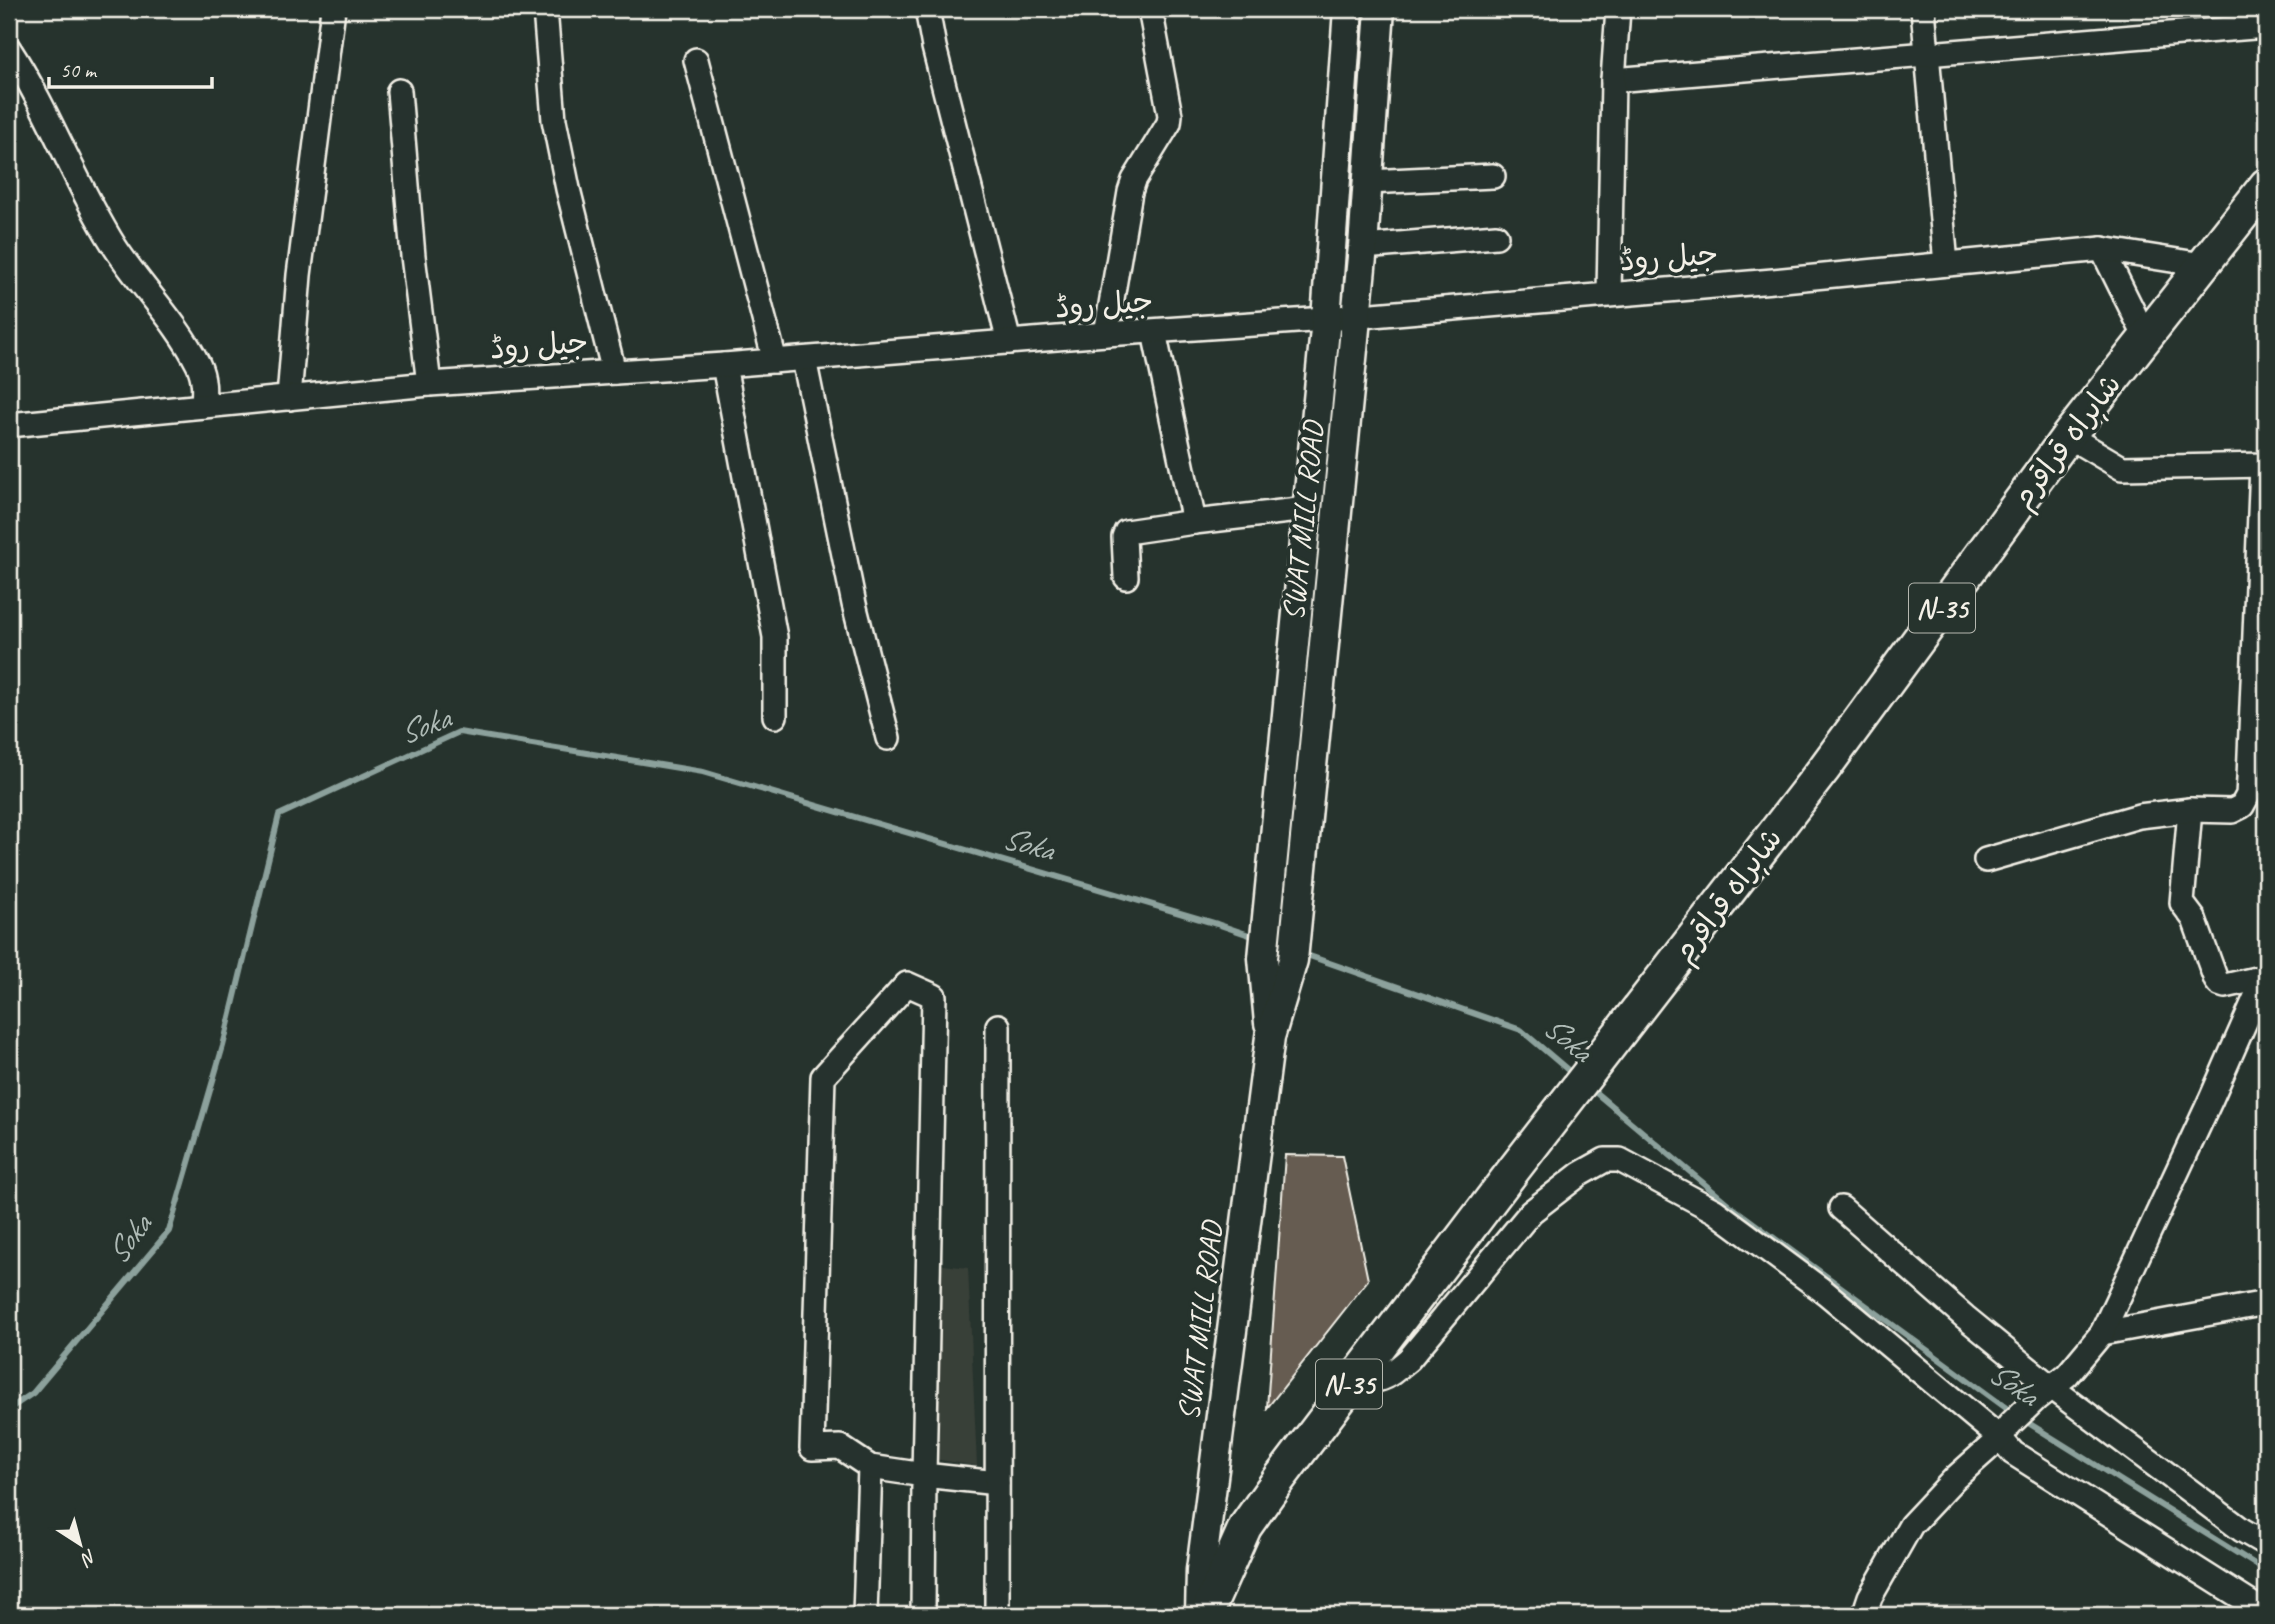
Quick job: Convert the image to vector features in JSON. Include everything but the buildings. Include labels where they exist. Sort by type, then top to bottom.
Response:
[{"type":"highway","name":"شاہراہ قراقرم","points":[[1206,1615],[1245,1527],[1353,1379],[1823,770],[2068,436],[2266,185]]},
{"type":"main road","name":"SWAT MILL ROAD","points":[[1270,1037],[1263,958],[1325,319],[1348,9]]},
{"type":"main road","name":"SWAT MILL ROAD","points":[[1200,1615],[1201,1570],[1270,1037],[1293,960],[1363,247],[1380,9]]},
{"type":"street","points":[[289,398],[299,275],[333,9]]},
{"type":"street","points":[[545,9],[554,120],[568,189],[614,372]]},
{"type":"street","points":[[927,9],[934,47],[1009,342]]},
{"type":"street","points":[[1106,334],[1130,192],[1134,180],[1169,123],[1170,115],[1150,9]]},
{"type":"street","points":[[1609,294],[1613,80],[1618,9]]},
{"type":"street","points":[[1923,9],[1946,264]]},
{"type":"street","points":[[1613,80],[2266,26]]},
{"type":"street","points":[[9,49],[46,112],[115,246],[200,367],[204,382],[203,406]]},
{"type":"street","points":[[696,60],[775,362]]},
{"type":"street","points":[[399,91],[413,256],[429,384]]},
{"type":"street","points":[[1368,182],[1493,176]]},
{"type":"street","points":[[1363,247],[1496,236]]},
{"type":"street","points":[[2102,249],[2146,338]]},
{"type":"street","name":"جیل روڈ","points":[[9,425],[429,384],[775,362],[1106,334],[1356,317],[2102,249],[2203,265]]},
{"type":"street","points":[[1154,332],[1194,522]]},
{"type":"street","points":[[804,359],[853,604],[888,738]]},
{"type":"street","points":[[724,365],[775,637],[775,716]]},
{"type":"street","points":[[1986,860],[2139,816],[2190,810],[2232,811],[2242,806],[2248,795],[2264,465],[2122,468],[2068,436]]},
{"type":"street","points":[[1126,577],[1126,532],[1307,509]]},
{"type":"street","points":[[2190,810],[2182,903],[2194,919],[2216,980],[2225,986],[2266,975]]},
{"type":"street","points":[[1864,1615],[1870,1597],[1904,1534],[1955,1478],[2067,1375],[2102,1334],[2266,975]]},
{"type":"street","points":[[923,1615],[924,1475],[934,996],[906,985],[823,1077],[812,1448],[840,1447],[870,1467],[924,1475],[997,1483]]},
{"type":"street","points":[[997,1615],[998,1027]]},
{"type":"street","points":[[1353,1379],[1372,1383],[1385,1378],[1409,1359],[1531,1212],[1580,1174],[1605,1160],[1620,1160],[1715,1211],[1826,1293],[2005,1431],[2013,1453],[2266,1613]]},
{"type":"street","points":[[1841,1208],[1965,1317],[2045,1393],[2266,1544]]},
{"type":"street","points":[[2102,1334],[2266,1303]]},
{"type":"street","points":[[864,1615],[870,1467]]},
{"type":"shaded area","points":[[928,1263],[968,1268],[977,1466],[934,1459]]},
{"type":"waterway","name":"Soka","points":[[9,1409],[33,1393],[169,1231],[223,1046],[279,815],[459,732],[703,772],[1258,938]]},
{"type":"waterway","name":"Soka","points":[[1301,953],[1521,1030],[1575,1076]]},
{"type":"waterway","name":"Soka","points":[[1589,1087],[1733,1208],[2013,1413]]},
{"type":"waterway","name":"Soka","points":[[2022,1419],[2266,1571]]}]
